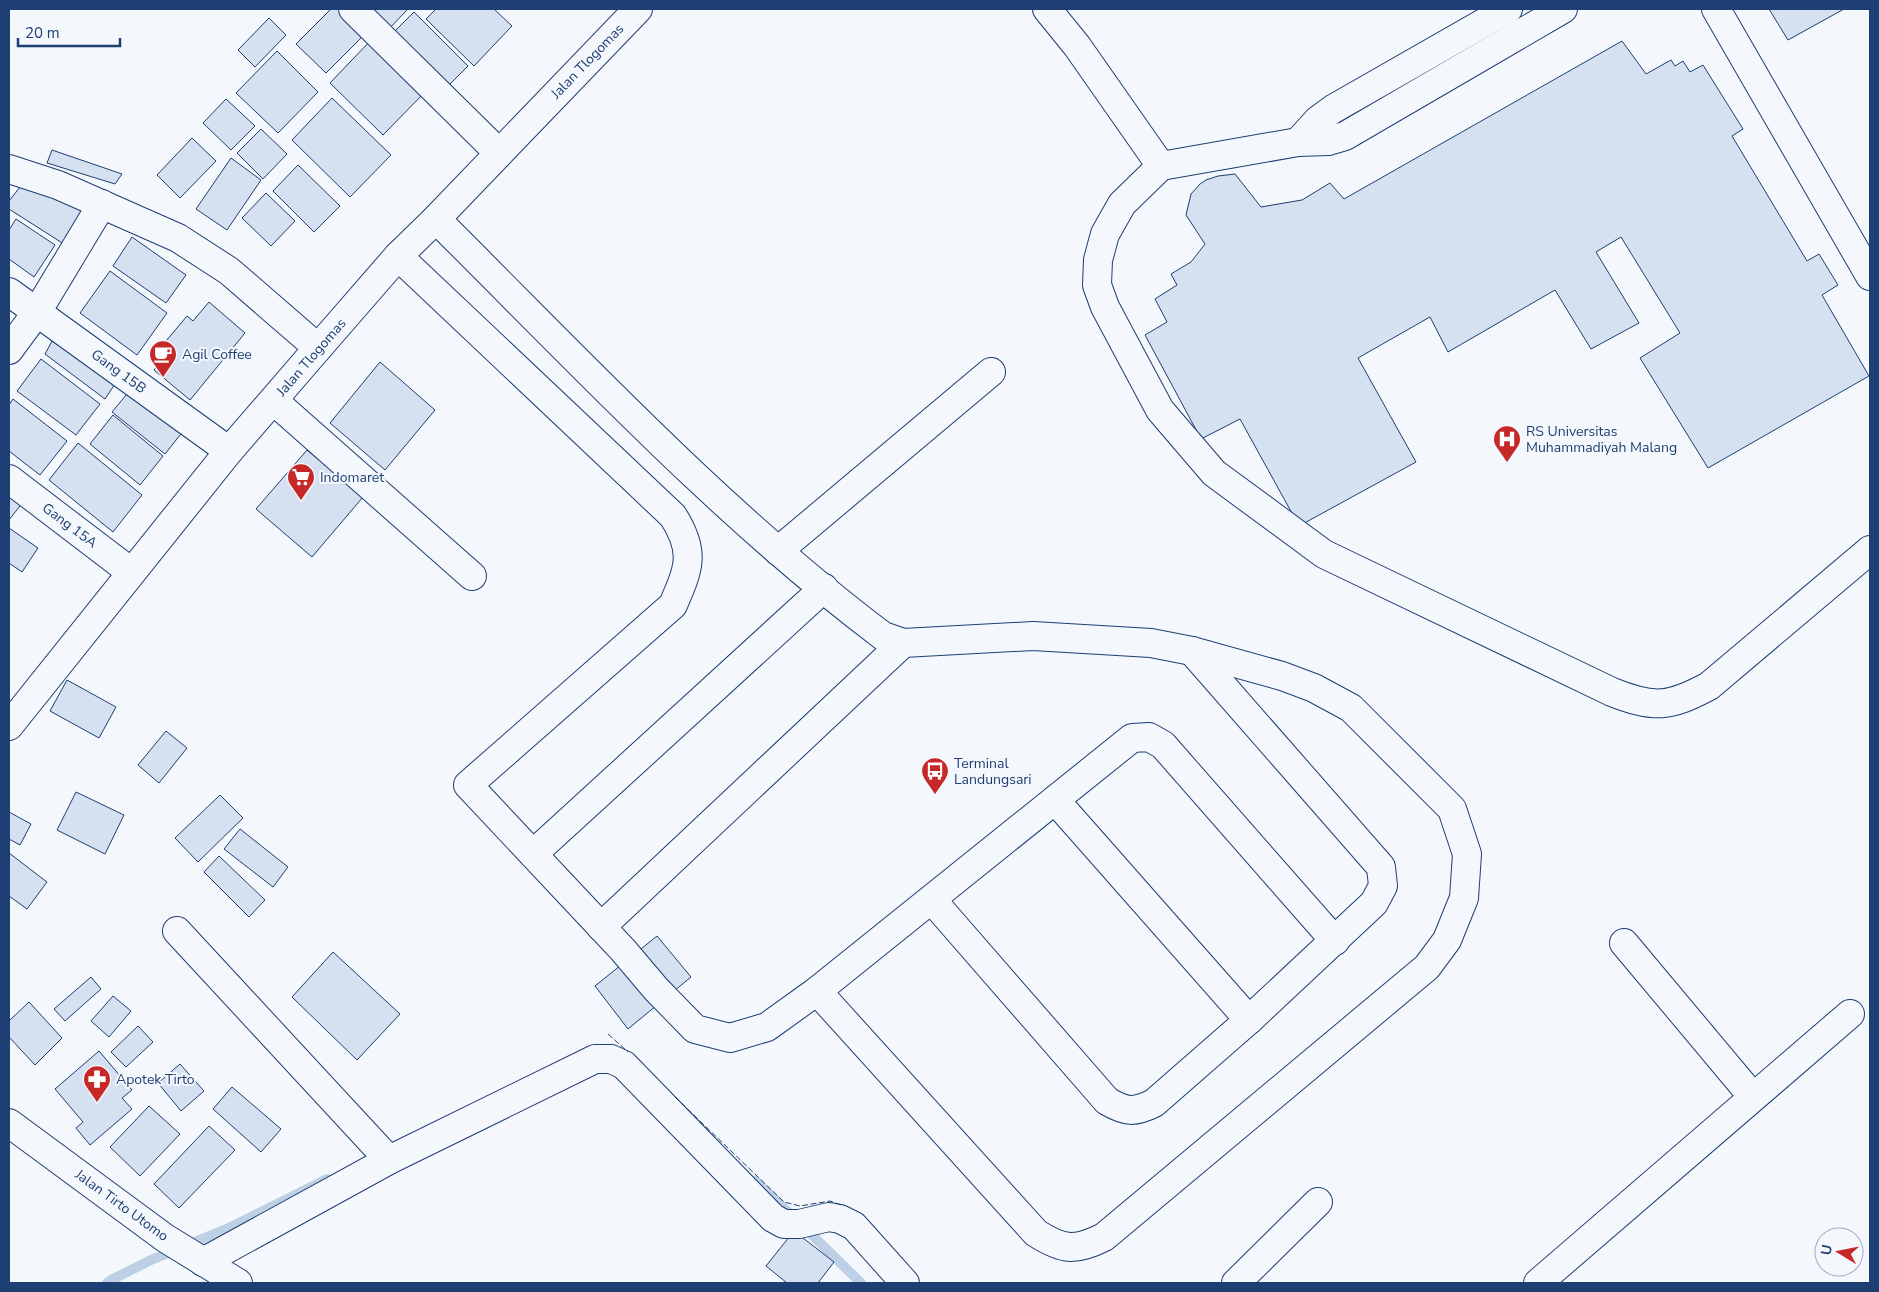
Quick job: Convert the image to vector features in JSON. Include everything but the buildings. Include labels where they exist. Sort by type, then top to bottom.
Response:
[{"type":"street","points":[[352,9],[499,153]]},
{"type":"street","name":"Jalan Tlogomas","points":[[11,718],[229,451],[398,256],[638,9]]},
{"type":"street","points":[[1047,9],[1077,46],[1161,166]]},
{"type":"street","points":[[1298,142],[1318,120],[1333,109],[1508,9]]},
{"type":"street","points":[[1563,9],[1345,136],[1328,141],[1298,142],[1161,166],[1122,204],[1105,234],[1098,260],[1098,285],[1105,307],[1160,410],[1214,473],[1324,554],[1634,701],[1654,704],[1670,703],[1688,697],[1709,686],[1870,550]]},
{"type":"street","points":[[1716,9],[1870,276]]},
{"type":"street","points":[[9,169],[58,185],[178,238],[229,271],[318,348]]},
{"type":"street","points":[[9,350],[37,312],[102,204]]},
{"type":"street","points":[[436,219],[697,478],[778,551],[883,636],[903,643],[1033,636],[1152,643],[1192,651],[1282,676],[1314,688],[1351,708],[1452,809],[1467,854],[1464,898],[1447,940],[1427,967],[1104,1237],[1075,1249],[1047,1240],[1036,1233],[817,992]]},
{"type":"street","points":[[398,256],[673,516],[683,532],[688,549],[688,566],[673,605],[468,785],[623,950],[656,989],[695,1028],[730,1038],[767,1027],[817,992],[1132,738],[1149,737],[1163,746],[1335,941]]},
{"type":"street","name":"Gang 15B","points":[[9,292],[229,451]]},
{"type":"street","points":[[778,551],[991,372]]},
{"type":"street","points":[[274,401],[472,576]]},
{"type":"street","name":"Gang 15A","points":[[9,479],[131,572]]},
{"type":"street","points":[[533,854],[824,588]]},
{"type":"street","points":[[601,927],[903,643]]},
{"type":"street","points":[[932,900],[1107,1101],[1118,1108],[1128,1111],[1141,1110],[1154,1103],[1249,1020],[1335,941],[1374,903],[1383,886],[1381,867],[1192,651]]},
{"type":"street","points":[[1055,800],[1249,1020]]},
{"type":"street","points":[[177,931],[381,1151]]},
{"type":"street","points":[[1624,943],[1753,1097]]},
{"type":"street","points":[[1538,1283],[1850,1014]]},
{"type":"street","points":[[185,1250],[381,1151],[596,1059],[610,1058],[624,1065],[773,1218],[784,1224],[799,1224],[829,1217],[840,1219],[854,1226],[905,1283]]},
{"type":"street","name":"Jalan Tirto Utomo","points":[[9,1123],[185,1250],[238,1283]]},
{"type":"street","points":[[1236,1283],[1318,1202]]},
{"type":"waterway","points":[[107,1283],[151,1260],[231,1227],[327,1179]]},
{"type":"waterway","points":[[755,1181],[789,1213]]},
{"type":"waterway","points":[[811,1234],[861,1283]]},
{"type":"fence","points":[[608,1034],[628,1052]]},
{"type":"fence","points":[[675,1097],[784,1202],[800,1206],[830,1201],[844,1206]]},
{"type":"place","name":"Agil Coffee","points":[[163,378]]},
{"type":"place","name":"RS Universitas Muhammadiyah Malang","points":[[1507,463]]},
{"type":"place","name":"Indomaret","points":[[301,501]]},
{"type":"place","name":"Terminal Landungsari","points":[[935,795]]},
{"type":"place","name":"Apotek Tirto","points":[[97,1103]]}]
